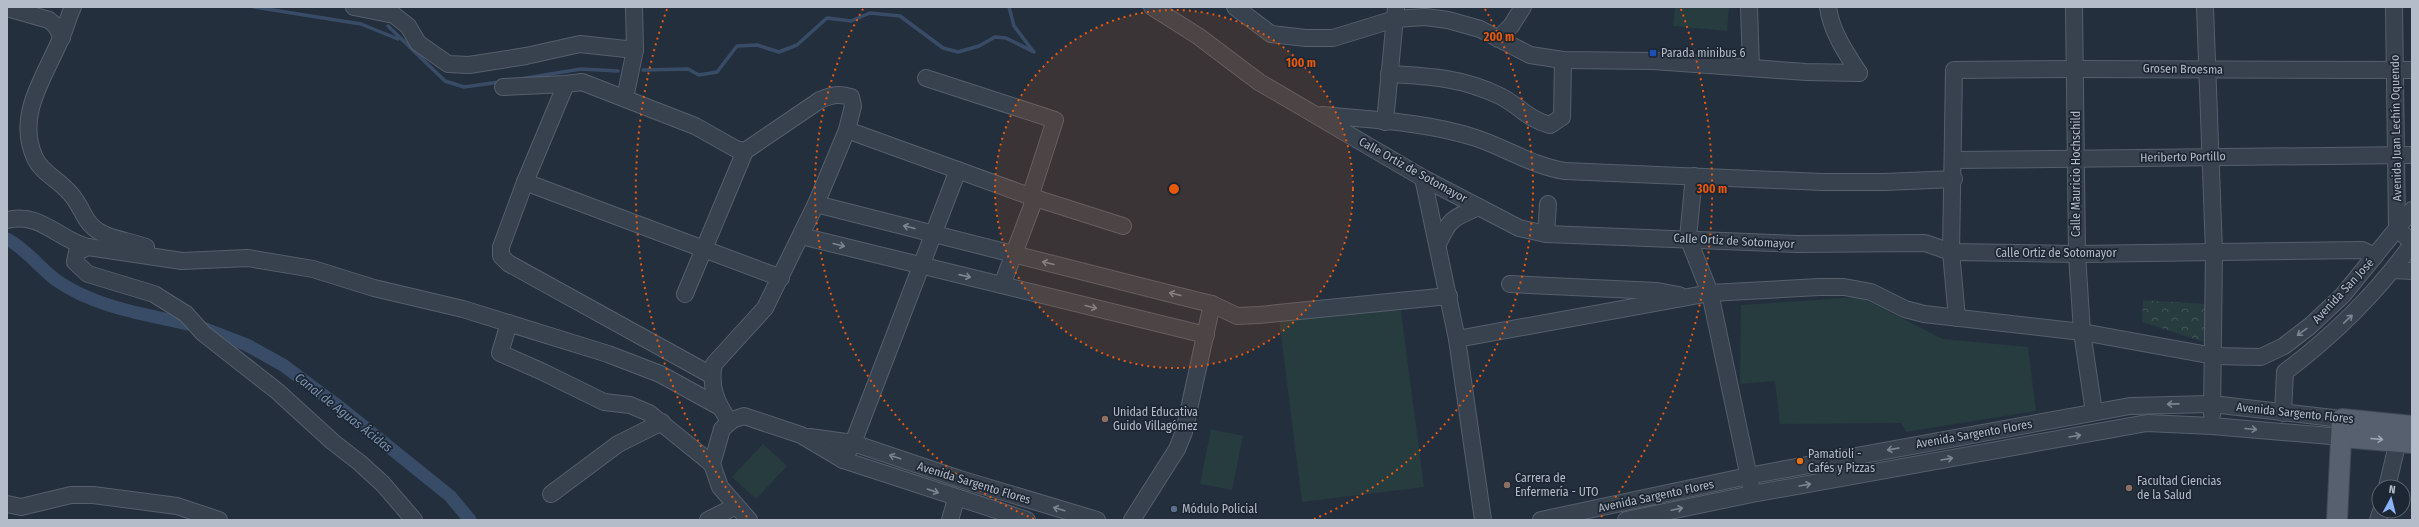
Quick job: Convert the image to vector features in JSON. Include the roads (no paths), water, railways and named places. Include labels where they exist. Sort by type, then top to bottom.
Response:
[{"type":"main road","name":"Avenida Sargento Flores","points":[[2347,428],[2412,426]]},
{"type":"main road","name":"Avenida Sargento Flores","points":[[2347,428],[2405,442]]},
{"type":"main road","points":[[2337,520],[2347,428]]},
{"type":"main road","points":[[2346,520],[2347,428]]},
{"type":"street","points":[[354,7],[394,15],[408,26],[418,43],[448,64],[469,66],[526,56],[580,44],[635,50]]},
{"type":"street","points":[[625,98],[635,50],[634,7]]},
{"type":"street","name":"Calle Ortiz de Sotomayor","points":[[1152,7],[1198,36],[1259,82],[1423,178],[1519,228],[1546,234],[1688,238],[1797,244],[1925,243],[1951,252],[2077,254],[2362,250],[2375,256]]},
{"type":"street","points":[[1235,7],[1271,34],[1306,38],[1334,38],[1396,13],[1448,20],[1480,29],[1530,55],[1562,60],[1654,61],[1750,68],[1859,73],[1844,51],[1829,15],[1828,7]]},
{"type":"street","points":[[1498,39],[1511,26],[1523,7]]},
{"type":"street","points":[[1749,7],[1750,68]]},
{"type":"street","name":"Calle Mauricio Hochschild","points":[[2074,7],[2077,254],[2082,332],[2094,412]]},
{"type":"street","points":[[2205,7],[2214,252],[2212,426]]},
{"type":"street","name":"Avenida Juan Lechín Oquendo","points":[[2394,7],[2394,155],[2397,229]]},
{"type":"street","points":[[7,8],[49,20],[56,20],[71,11]]},
{"type":"street","points":[[71,11],[62,38],[31,102],[28,131],[35,159],[40,166],[76,199],[87,221],[97,230],[110,237],[145,246],[166,258]]},
{"type":"street","points":[[1385,122],[1396,13]]},
{"type":"street","points":[[49,20],[56,26],[62,38]]},
{"type":"street","points":[[1389,74],[1429,76],[1466,82],[1502,97],[1529,117],[1550,125],[1562,117],[1562,60]]},
{"type":"street","name":"Grosen Broesma","points":[[1954,160],[1954,70],[2075,68],[2207,70],[2412,70]]},
{"type":"street","points":[[926,78],[1055,120],[1032,188],[1032,206],[1002,284]]},
{"type":"street","points":[[503,87],[582,82],[695,126],[736,149],[745,151]]},
{"type":"street","points":[[566,84],[525,182],[501,247],[504,260],[711,375]]},
{"type":"street","points":[[684,294],[745,151],[820,100],[832,95],[842,94],[851,97],[853,106],[847,130],[816,204],[781,278],[765,308],[714,364],[711,375],[713,393],[730,422]]},
{"type":"street","points":[[1316,114],[1427,127],[1475,138],[1549,168],[1822,182],[1885,182],[1954,179]]},
{"type":"street","points":[[847,130],[1032,197],[1123,226]]},
{"type":"street","name":"Heriberto Portillo","points":[[1954,160],[2412,155]]},
{"type":"street","points":[[1954,160],[1951,252],[1957,318]]},
{"type":"street","points":[[843,460],[853,443],[958,170]]},
{"type":"street","points":[[1694,176],[1688,238],[1710,293],[1752,494]]},
{"type":"street","points":[[1423,178],[1458,339],[1483,520]]},
{"type":"street","points":[[525,182],[781,278]]},
{"type":"street","points":[[816,204],[1212,304],[1237,316],[1449,296]]},
{"type":"street","points":[[1546,234],[1548,204]]},
{"type":"street","points":[[1438,244],[1447,225],[1453,218],[1479,207]]},
{"type":"street","name":"Avenida San José","points":[[1458,339],[1710,293],[1844,287],[1872,292],[1905,309],[1957,318],[2082,332],[2214,356],[2261,357],[2284,346],[2310,326],[2337,300],[2412,210]]},
{"type":"street","points":[[7,220],[20,217],[33,219],[78,245],[88,247],[182,261],[229,257],[269,261],[313,269],[374,288],[464,309],[509,322],[635,364],[660,374],[720,407]]},
{"type":"street","points":[[2397,229],[2412,243]]},
{"type":"street","points":[[801,236],[1206,335]]},
{"type":"street","name":"Avenida San José","points":[[2283,413],[2285,372],[2321,344],[2352,316],[2393,270],[2412,243]]},
{"type":"street","points":[[88,247],[77,252],[75,257],[75,262],[81,270],[99,278],[154,294],[186,314],[203,333],[222,346],[277,391],[333,442],[360,463],[383,484],[414,520]]},
{"type":"street","points":[[2393,270],[2412,271]]},
{"type":"street","points":[[1510,284],[1657,291],[1689,297]]},
{"type":"street","points":[[1132,520],[1177,449],[1184,432],[1212,304]]},
{"type":"street","points":[[509,322],[500,353],[604,402],[630,405],[649,413],[712,464]]},
{"type":"street","name":"Avenida Sargento Flores","points":[[1542,520],[1748,476],[2094,412],[2150,404],[2212,404],[2283,413],[2347,428]]},
{"type":"street","points":[[749,520],[720,488],[712,464],[722,429],[730,422],[744,416],[752,417],[801,435]]},
{"type":"street","points":[[551,494],[618,444],[662,422]]},
{"type":"street","name":"Avenida Sargento Flores","points":[[1626,520],[1752,494],[2147,423],[2212,426],[2347,428]]},
{"type":"street","name":"Avenida Sargento Flores","points":[[801,435],[853,443],[986,487],[1096,520]]},
{"type":"street","name":"Avenida Sargento Flores","points":[[801,435],[843,460],[956,499],[1027,520]]},
{"type":"street","points":[[2390,479],[2405,442]]},
{"type":"street","points":[[978,505],[986,487]]},
{"type":"street","points":[[7,504],[21,507],[65,496],[93,495],[177,506],[219,520]]},
{"type":"street","points":[[950,520],[956,499]]},
{"type":"street","points":[[708,520],[736,506]]},
{"type":"waterway","points":[[254,7],[361,24],[398,39]]},
{"type":"waterway","points":[[1009,7],[1014,26],[1033,51]]},
{"type":"waterway","points":[[643,70],[688,69],[699,75],[717,72],[737,46],[757,45],[779,52],[797,45],[827,18],[851,21],[870,13],[900,16],[943,48],[958,52],[979,46],[995,37],[1006,38],[1034,52]]},
{"type":"waterway","points":[[388,26],[445,81],[464,87],[500,82]]},
{"type":"waterway","points":[[520,79],[581,69],[618,71]]},
{"type":"waterway","name":"Canal de Aguas Ácidas","points":[[7,239],[26,253],[56,280],[71,290],[104,304],[121,309],[192,325]]},
{"type":"waterway","name":"Canal de Aguas Ácidas","points":[[203,328],[247,345],[283,365],[342,409],[450,496],[470,520]]},
{"type":"place","name":"Parada minibus 6","points":[[1653,53]]},
{"type":"place","name":"Unidad Educativa Guido Villagómez","points":[[1105,419]]},
{"type":"place","name":"Pamatioli - Cafés y Pizzas","points":[[1800,461]]},
{"type":"place","name":"Carrera de Enfermería - UTO","points":[[1507,485]]},
{"type":"place","name":"Facultad Ciencias de la Salud","points":[[2129,488]]},
{"type":"place","name":"Módulo Policial","points":[[1174,509]]}]
